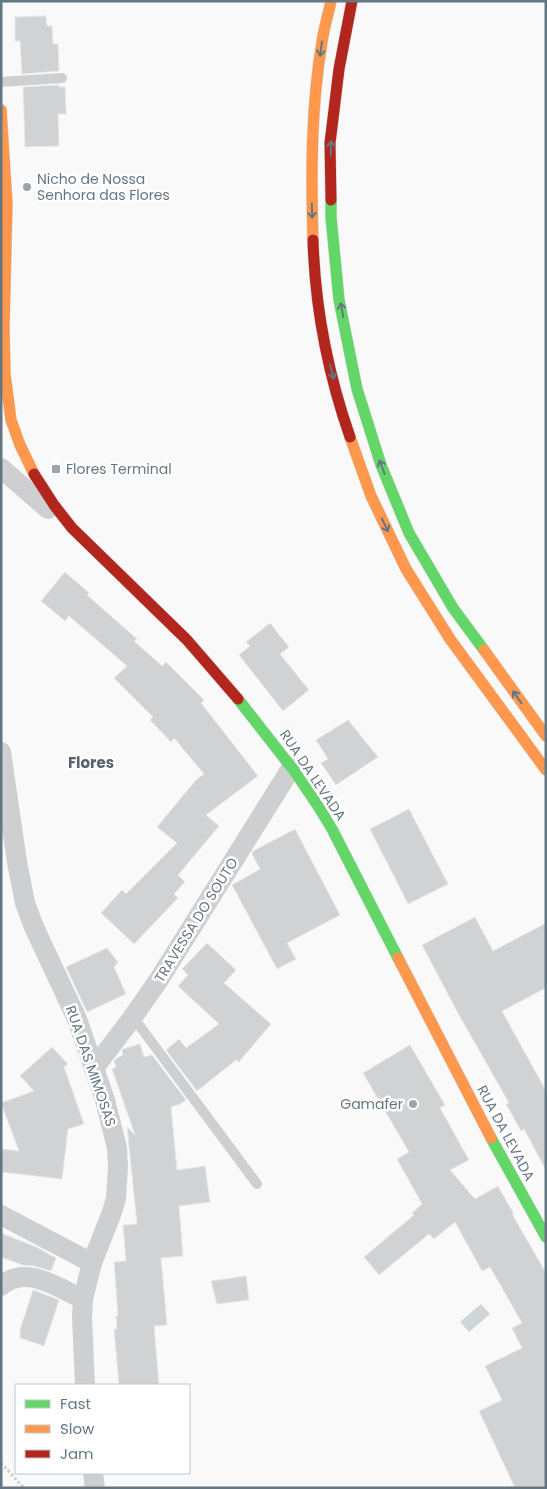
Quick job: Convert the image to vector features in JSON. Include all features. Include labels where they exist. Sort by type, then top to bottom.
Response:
[{"type":"main road","points":[[331,1],[322,42],[313,126],[312,196],[314,265],[324,342],[344,418],[371,496],[406,569],[450,639],[546,770]]},
{"type":"main road","points":[[352,1],[339,69],[330,143],[331,217],[339,300],[357,390],[381,465],[409,533],[453,608],[546,736]]},
{"type":"main road","name":"RUA DA LEVADA","points":[[1,110],[7,209],[2,357],[8,439],[32,469],[62,517],[159,612],[212,668],[245,706],[292,767],[326,818],[501,1158],[546,1237]]},
{"type":"street","points":[[1,468],[92,548]]},
{"type":"street","name":"RUA DAS MIMOSAS","points":[[1,752],[25,903],[34,927],[77,1019],[114,1132],[118,1167],[116,1198],[92,1263],[83,1299],[85,1384]]},
{"type":"street","name":"TRAVESSA DO SOUTO","points":[[94,1068],[158,981],[292,767]]},
{"type":"street","points":[[1,1215],[92,1263]]},
{"type":"street","points":[[1,1286],[10,1279],[27,1276],[83,1299]]},
{"type":"street","points":[[92,1474],[95,1488]]},
{"type":"lane","points":[[1,82],[62,78]]},
{"type":"lane","points":[[133,1017],[257,1184]]},
{"type":"path","points":[[1,1463],[24,1488],[31,1488]]},
{"type":"shaded area","points":[[481,1304],[490,1314],[469,1332],[460,1322]]},
{"type":"building","points":[[46,16],[47,26],[52,26],[53,44],[58,44],[59,71],[22,74],[20,41],[15,41],[15,17]]},
{"type":"building","points":[[59,85],[59,87],[65,87],[66,114],[58,114],[59,146],[25,147],[23,87]]},
{"type":"building","points":[[65,572],[89,593],[87,595],[137,639],[134,641],[162,666],[166,662],[204,700],[201,703],[258,776],[206,815],[219,826],[178,875],[185,882],[174,894],[178,898],[134,944],[101,913],[122,890],[126,894],[177,843],[157,827],[196,780],[204,774],[174,738],[171,742],[150,720],[153,717],[114,678],[127,666],[69,616],[65,621],[41,601]]},
{"type":"building","points":[[270,623],[289,647],[280,654],[309,690],[283,711],[239,655],[250,646],[246,642]]},
{"type":"building","points":[[348,720],[378,757],[336,785],[321,763],[328,759],[316,740]]},
{"type":"building","points":[[409,809],[448,884],[408,904],[370,829]]},
{"type":"building","points":[[295,829],[340,915],[287,943],[296,959],[277,969],[232,885],[260,869],[252,854],[253,851]]},
{"type":"building","points":[[475,917],[493,951],[546,923],[546,988],[502,1011],[546,1091],[546,1170],[524,1129],[521,1131],[506,1104],[509,1103],[422,945]]},
{"type":"building","points":[[207,943],[236,970],[224,983],[271,1024],[239,1062],[236,1060],[197,1091],[166,1050],[179,1039],[186,1048],[219,1024],[178,986],[188,975],[182,969]]},
{"type":"building","points":[[107,948],[118,962],[114,967],[126,994],[87,1012],[66,967]]},
{"type":"building","points":[[140,1044],[144,1057],[152,1055],[186,1100],[171,1107],[177,1170],[205,1166],[210,1202],[179,1206],[183,1256],[161,1258],[167,1325],[154,1326],[159,1384],[119,1384],[114,1329],[117,1329],[116,1316],[118,1315],[114,1262],[126,1261],[123,1225],[137,1224],[127,1127],[135,1135],[112,1069],[116,1067],[114,1061],[123,1055],[123,1049]]},
{"type":"building","points":[[410,1045],[445,1105],[440,1108],[469,1160],[450,1170],[475,1199],[498,1186],[546,1273],[546,1488],[515,1488],[479,1411],[502,1400],[485,1366],[522,1348],[512,1328],[522,1323],[490,1267],[482,1271],[455,1222],[434,1239],[429,1234],[379,1275],[364,1257],[414,1215],[412,1213],[422,1204],[397,1159],[409,1152],[363,1073]]},
{"type":"building","points":[[52,1047],[68,1064],[64,1067],[84,1124],[68,1129],[62,1179],[1,1172],[1,1149],[19,1151],[1,1103],[34,1091],[20,1076]]},
{"type":"building","points":[[1,1233],[36,1247],[56,1258],[51,1271],[23,1265],[1,1257]]},
{"type":"building","points":[[246,1276],[249,1300],[217,1304],[211,1281]]},
{"type":"building","points":[[33,1290],[59,1300],[44,1346],[20,1338],[20,1330]]},
{"type":"traffic: fast","points":[[331,200],[339,300],[357,389],[381,465],[409,533],[453,608],[484,650]]},
{"type":"traffic: fast","points":[[238,699],[295,772],[318,806],[332,829],[398,958]]},
{"type":"traffic: fast","points":[[491,1138],[546,1237]]},
{"type":"traffic: slow","points":[[313,240],[312,165],[314,116],[318,66],[331,1]]},
{"type":"traffic: slow","points":[[1,110],[7,204],[4,328],[5,374],[11,420],[20,445],[34,474]]},
{"type":"traffic: slow","points":[[350,437],[371,496],[406,569],[450,639],[546,770]]},
{"type":"traffic: slow","points":[[484,650],[546,736]]},
{"type":"traffic: slow","points":[[398,958],[491,1138]]},
{"type":"traffic: jam","points":[[331,200],[330,143],[339,69],[352,1]]},
{"type":"traffic: jam","points":[[313,240],[314,265],[324,340],[335,389],[350,437]]},
{"type":"traffic: jam","points":[[34,474],[72,528],[187,640],[238,699]]},
{"type":"place","name":"Nicho de Nossa Senhora das Flores","points":[[27,187]]},
{"type":"place","name":"Flores Terminal","points":[[56,469]]},
{"type":"place","name":"Gamafer","points":[[413,1104]]},
{"type":"district","name":"Flores","points":[[91,762]]}]
